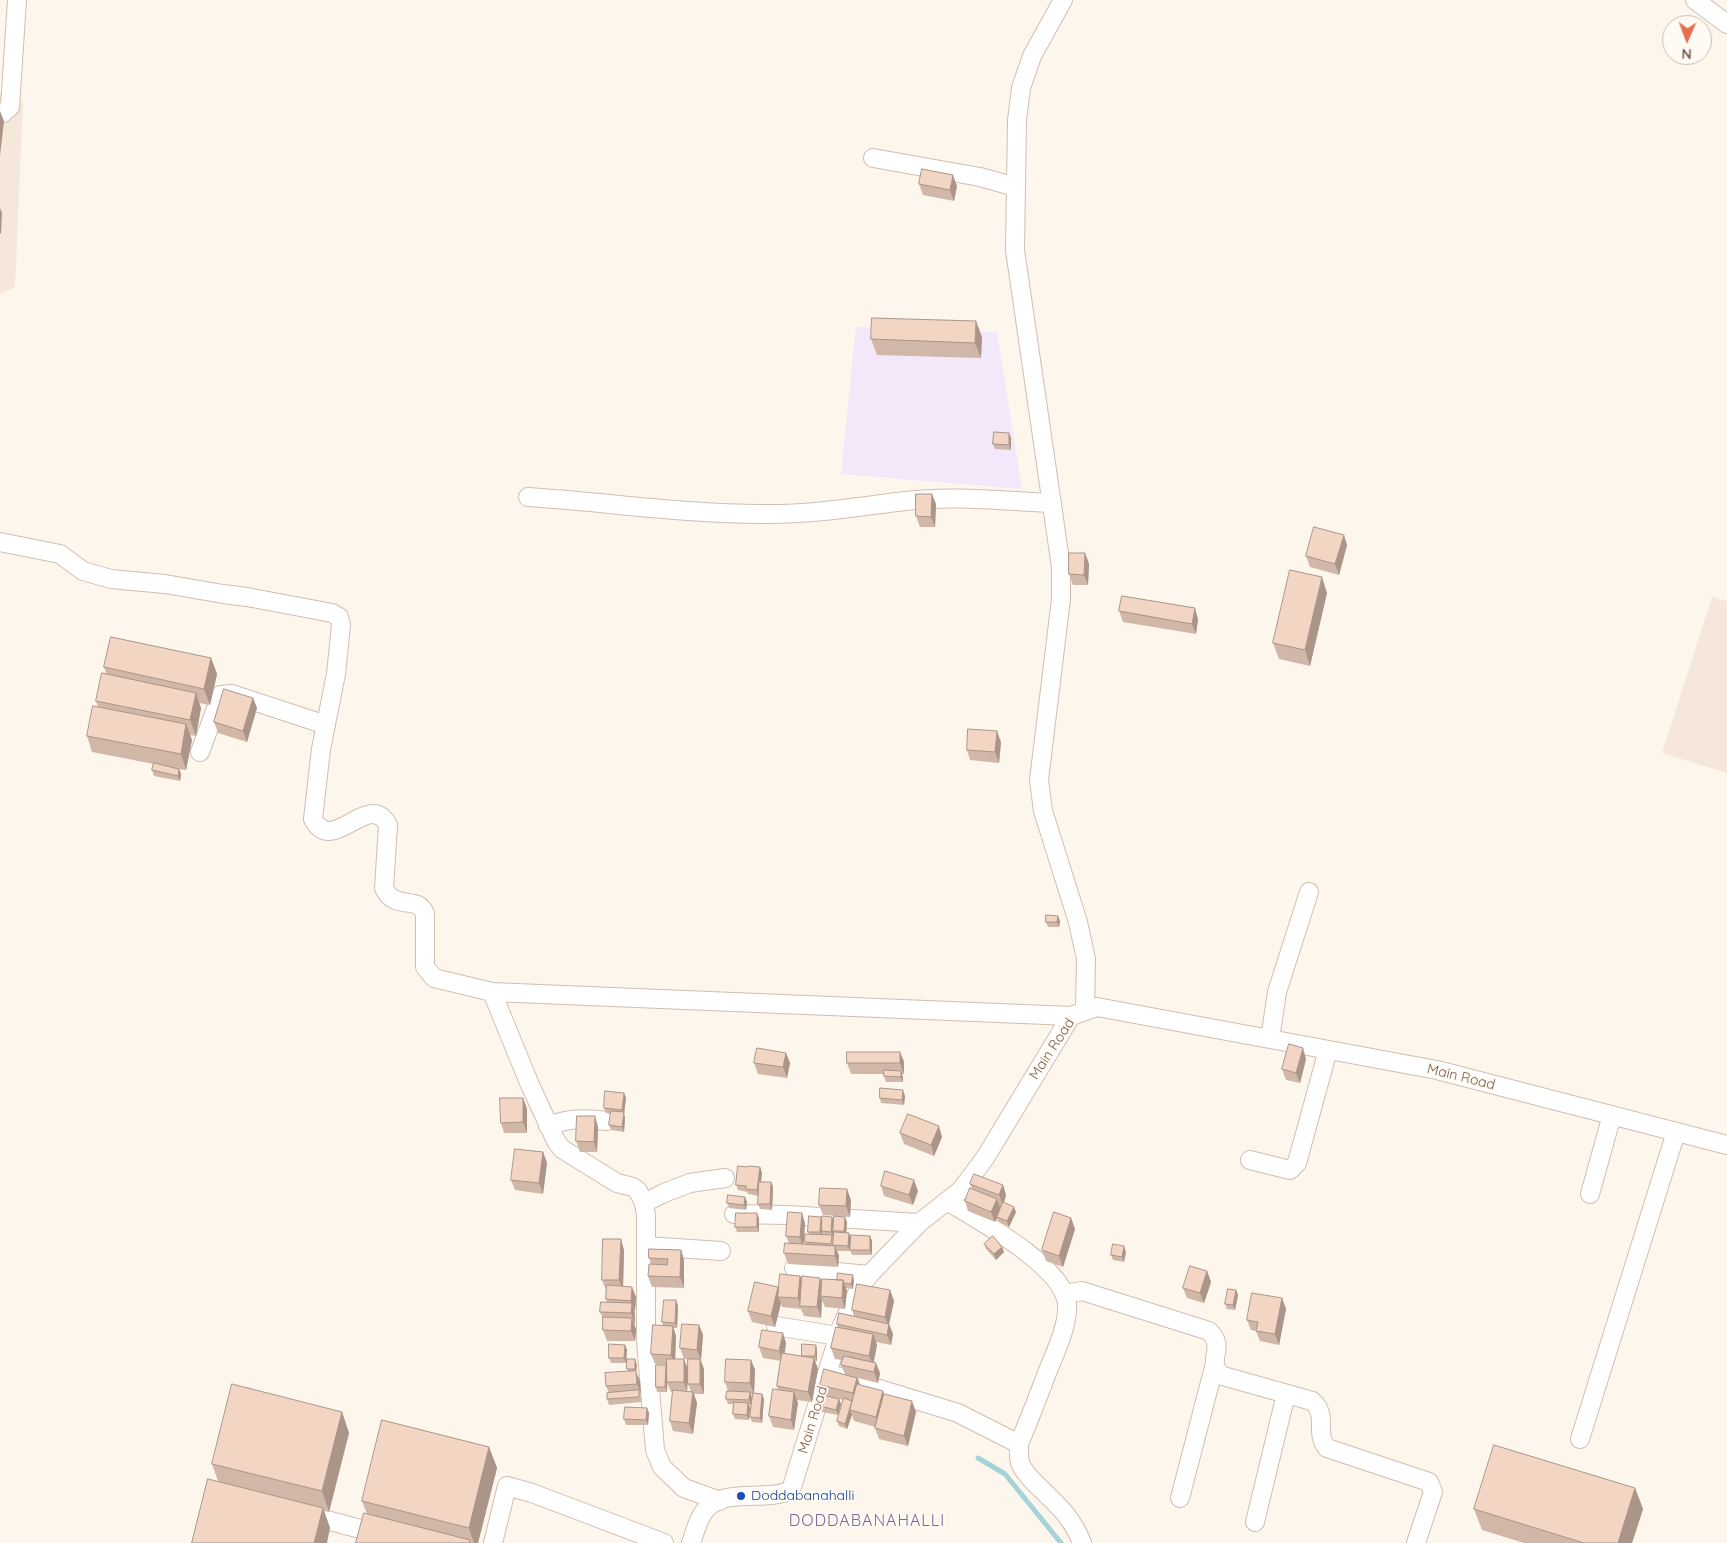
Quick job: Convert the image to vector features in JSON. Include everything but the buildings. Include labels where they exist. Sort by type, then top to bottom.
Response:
[{"type":"street","points":[[0,113],[3,113],[10,107],[17,0]]},
{"type":"street","points":[[0,542],[60,554],[83,571],[111,578],[166,584],[247,597],[332,613],[338,617],[341,625],[336,674],[321,750],[313,819],[317,828],[324,832],[331,832],[368,814],[378,815],[384,819],[388,825],[384,888],[392,900],[416,904],[423,908],[425,914],[426,967],[434,978],[492,992],[1078,1014],[1086,959],[1078,922],[1043,810],[1039,780],[1061,599],[1061,567],[1015,250],[1017,120],[1021,88],[1032,56],[1063,0]]},
{"type":"street","points":[[1695,0],[1727,24]]},
{"type":"street","points":[[873,158],[980,177],[1016,186]]},
{"type":"street","points":[[528,497],[582,500],[674,511],[762,514],[824,512],[905,501],[958,498],[1052,504]]},
{"type":"street","points":[[200,752],[221,695],[225,693],[326,725]]},
{"type":"street","points":[[1270,1039],[1277,992],[1309,892]]},
{"type":"street","points":[[492,992],[548,1126],[562,1149],[618,1183],[633,1187],[638,1191],[644,1203],[646,1216],[646,1340],[655,1450],[662,1467],[684,1488],[720,1501]]},
{"type":"street","name":"Main Road","points":[[691,1543],[702,1515],[708,1507],[720,1501],[741,1496],[776,1495],[791,1490],[838,1336],[860,1287],[919,1223],[961,1190],[985,1158],[1078,1014],[1096,1007],[1437,1070],[1727,1145]]},
{"type":"street","points":[[1250,1160],[1290,1170],[1297,1163],[1328,1050]]},
{"type":"street","points":[[1590,1194],[1612,1115]]},
{"type":"street","points":[[548,1126],[563,1120],[574,1119],[607,1121]]},
{"type":"street","points":[[1580,1439],[1676,1132]]},
{"type":"street","points":[[644,1203],[664,1192],[690,1183],[725,1178]]},
{"type":"street","points":[[947,1201],[1006,1237],[1046,1268],[1062,1288],[1067,1300],[1067,1312],[1058,1344],[1019,1444],[1021,1466],[1027,1475],[1063,1511],[1076,1528],[1082,1543]]},
{"type":"street","points":[[734,1214],[787,1215],[919,1223]]},
{"type":"street","points":[[646,1246],[721,1251]]},
{"type":"street","points":[[794,1268],[870,1276]]},
{"type":"street","points":[[1064,1294],[1082,1291],[1210,1331],[1216,1337],[1217,1350],[1214,1366],[1180,1498]]},
{"type":"street","points":[[776,1326],[838,1336]]},
{"type":"street","points":[[1214,1366],[1217,1372],[1223,1376],[1312,1401],[1318,1406],[1321,1413],[1321,1436],[1327,1448],[1429,1482],[1433,1492],[1416,1543]]},
{"type":"street","points":[[828,1373],[958,1413],[1019,1444]]},
{"type":"street","points":[[1255,1522],[1286,1394]]},
{"type":"street","points":[[493,1543],[507,1486],[532,1493],[664,1543]]},
{"type":"street","points":[[290,1511],[413,1543]]},
{"type":"shaded area","points":[[0,93],[23,103],[15,287],[0,294]]},
{"type":"shaded area","points":[[856,327],[997,332],[1022,489],[841,474]]},
{"type":"shaded area","points":[[1712,597],[1727,601],[1727,773],[1662,753]]},
{"type":"waterway","points":[[978,1458],[1005,1474],[1061,1543]]},
{"type":"place","name":"Doddabanahalli","points":[[741,1496]]},
{"type":"district","name":"DODDABANAHALLI","points":[[867,1521]]}]
